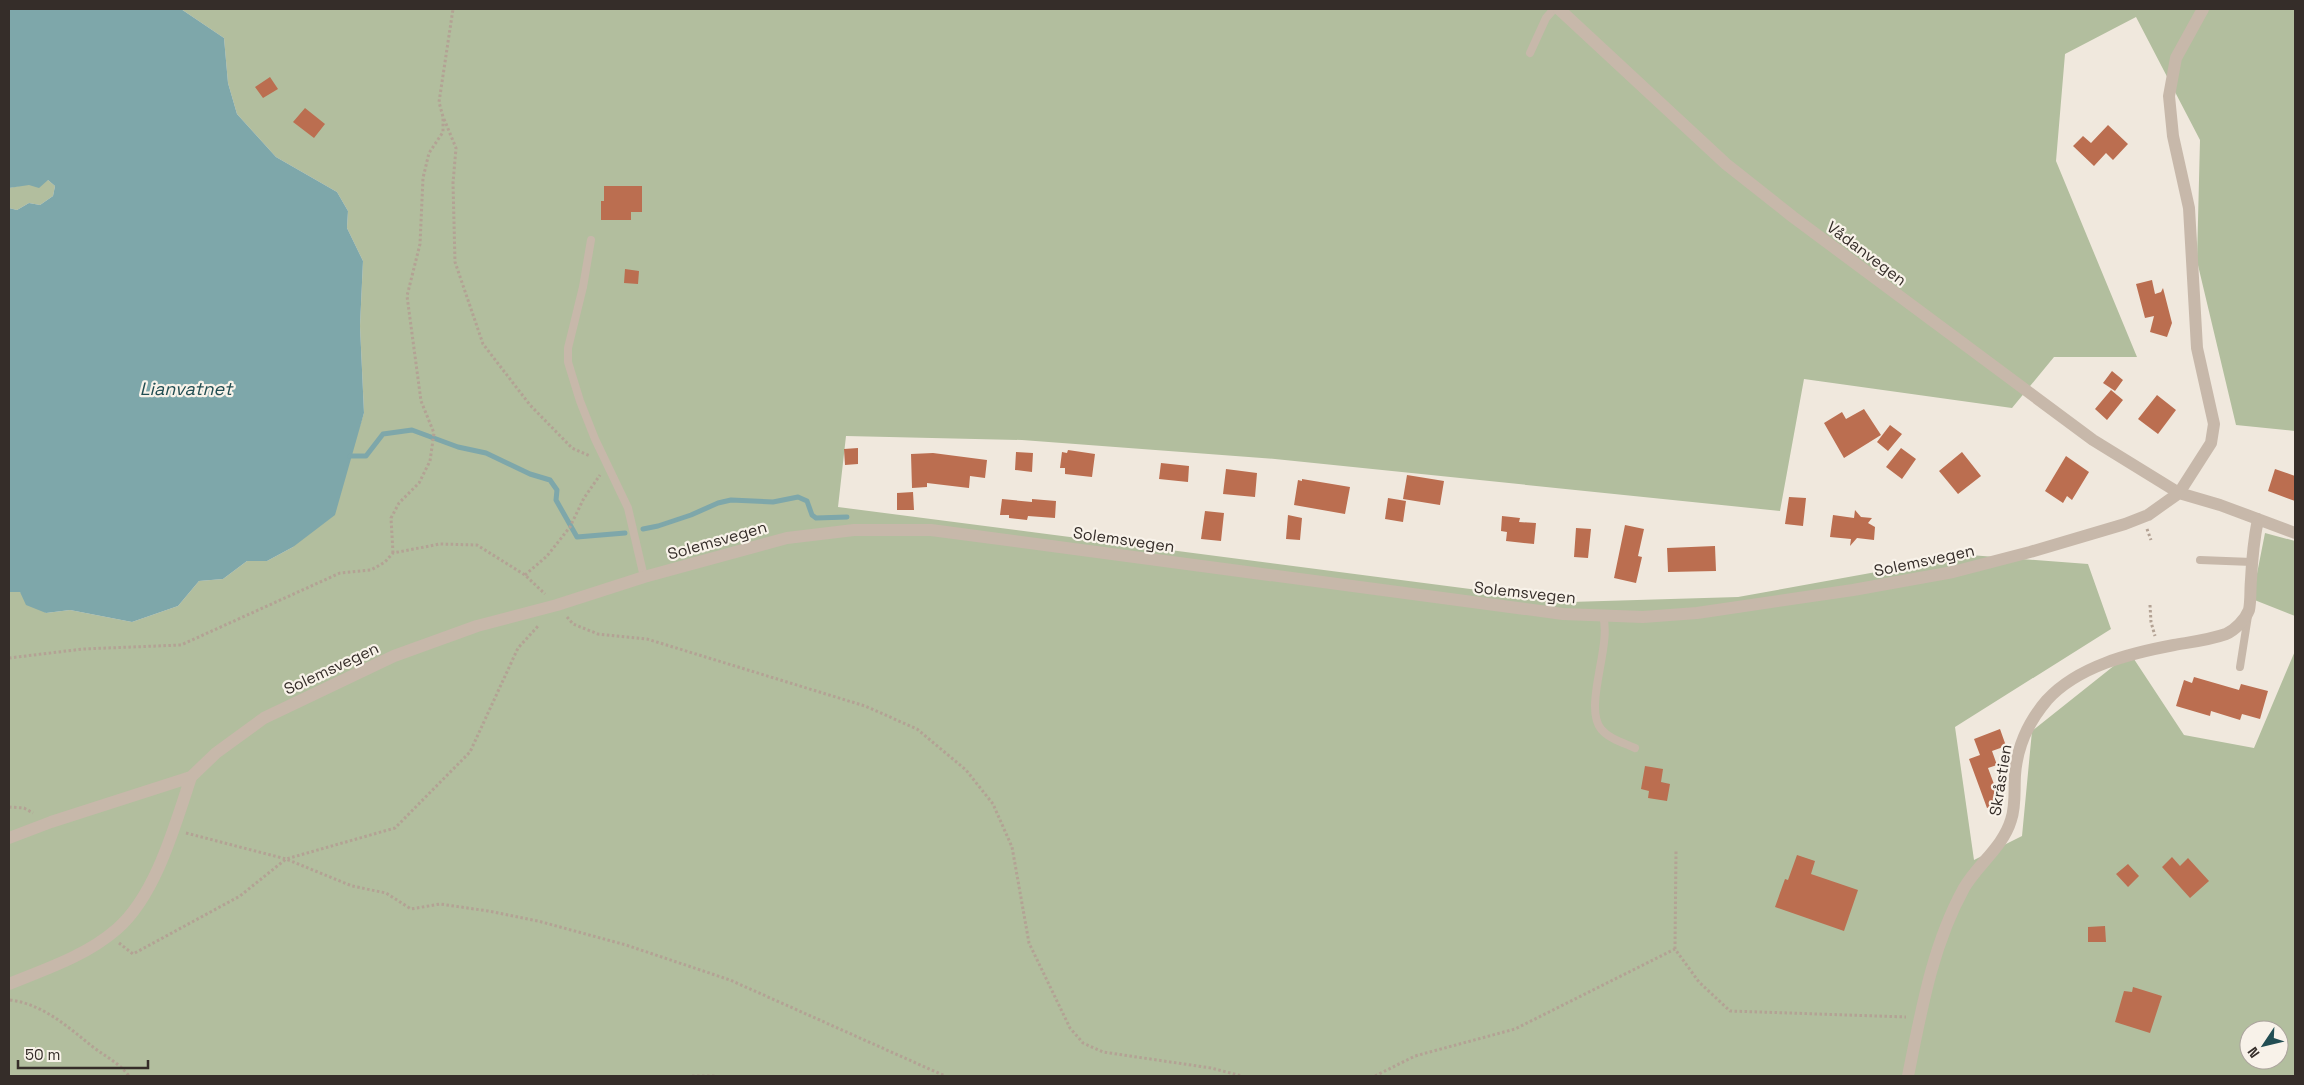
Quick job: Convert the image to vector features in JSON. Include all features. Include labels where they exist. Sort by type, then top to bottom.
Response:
[{"type":"street","name":"Vådanvegen","points":[[1559,9],[1726,164],[1793,218],[2093,440],[2179,493],[2295,533]]},
{"type":"street","points":[[2179,493],[2211,442],[2214,424],[2196,348],[2189,208],[2173,136],[2169,96],[2176,58],[2203,9]]},
{"type":"street","name":"Solemsvegen","points":[[9,838],[52,822],[191,777],[216,753],[264,718],[394,656],[477,626],[557,605],[644,577],[787,538],[854,530],[931,530],[1563,614],[1643,617],[1747,607],[1953,572],[2125,524],[2148,515],[2179,493]]},
{"type":"street","points":[[2249,609],[2252,562],[2258,519]]},
{"type":"street","name":"Skråstien","points":[[1908,1076],[1928,982],[1944,932],[1964,889],[1972,876],[2003,838],[2011,820],[2017,760],[2028,726],[2047,700],[2069,681],[2114,660],[2226,633],[2243,620],[2249,609]]},
{"type":"street","name":"Solemsvegen","points":[[9,984],[66,961],[110,934],[131,914],[142,898],[173,829],[191,777]]},
{"type":"lane","points":[[1530,53],[1546,18],[1554,9]]},
{"type":"lane","points":[[591,240],[568,348],[568,362],[583,408],[628,508],[644,577]]},
{"type":"lane","points":[[2200,560],[2252,562]]},
{"type":"lane","points":[[2240,666],[2249,609]]},
{"type":"lane","points":[[1603,616],[1606,625],[1597,692],[1596,720],[1602,730],[1611,738],[1635,748]]},
{"type":"path","points":[[453,10],[439,102],[456,148],[454,183],[455,262],[482,344],[530,405],[572,448],[608,464],[584,498],[570,527],[547,556],[525,575]]},
{"type":"path","points":[[393,553],[392,518],[399,503],[419,483],[430,461],[434,433],[421,401],[407,296],[420,244],[423,178],[429,153],[443,132],[443,117]]},
{"type":"path","points":[[9,658],[83,649],[181,644],[340,573],[371,570],[385,562],[393,553],[440,544],[476,545],[525,575],[557,605],[573,624],[598,634],[647,639],[865,706],[917,729],[966,770],[993,804],[1012,847],[1029,943],[1070,1028],[1083,1043],[1103,1052],[1211,1068],[1242,1076]]},
{"type":"path","points":[[110,934],[134,954],[240,896],[286,859],[395,828],[470,752],[518,648],[557,605]]},
{"type":"path","points":[[2150,605],[2151,622],[2161,648]]},
{"type":"path","points":[[173,829],[286,859],[352,886],[386,893],[411,908],[440,904],[488,911],[538,921],[626,945],[730,980],[945,1076]]},
{"type":"path","points":[[1676,850],[1675,949],[1699,982],[1730,1011],[1920,1018]]},
{"type":"path","points":[[1375,1076],[1414,1056],[1515,1029],[1675,949]]},
{"type":"path","points":[[9,999],[36,1006],[73,1029],[100,1052],[118,1063],[129,1076]]},
{"type":"path","points":[[692,1076],[716,1076]]},
{"type":"green space","points":[[181,9],[2295,9],[2295,431],[2236,425],[2197,261],[2200,140],[2136,17],[2065,54],[2056,161],[2137,357],[2054,357],[2012,408],[1804,379],[1780,511],[1275,459],[1022,440],[846,436],[838,507],[1570,602],[1738,597],[1970,555],[2088,564],[2111,629],[1955,727],[1974,860],[2022,836],[2032,731],[2130,653],[2184,735],[2254,748],[2295,651],[2295,1076],[9,1076],[9,592],[20,592],[46,613],[70,610],[132,622],[178,606],[199,581],[223,579],[247,561],[267,561],[293,547],[350,456],[364,413],[360,326],[363,261],[347,228],[348,211],[337,192],[276,157],[237,114],[228,83],[224,38]]},
{"type":"green space","points":[[48,180],[55,186],[53,196],[40,205],[29,203],[17,210],[9,208],[9,188]]},
{"type":"green space","points":[[2265,533],[2295,541],[2295,616],[2252,599]]},
{"type":"water","name":"Lianvatnet","points":[[9,9],[181,9],[224,38],[228,83],[237,114],[276,157],[337,192],[348,211],[347,228],[363,261],[360,326],[364,413],[335,515],[293,547],[267,561],[247,561],[223,579],[199,581],[178,606],[132,622],[70,610],[46,613],[26,605],[20,592],[9,592],[9,208],[17,210],[29,203],[40,205],[53,196],[55,186],[48,180],[39,188],[29,185],[9,188]]},
{"type":"building","points":[[270,77],[278,89],[263,98],[255,87]]},
{"type":"building","points":[[305,108],[325,124],[314,138],[293,122]]},
{"type":"building","points":[[2108,125],[2128,144],[2113,160],[2106,153],[2094,166],[2073,146],[2083,136],[2091,143]]},
{"type":"building","points":[[604,186],[642,186],[642,212],[631,212],[631,220],[601,220],[601,201],[604,201]]},
{"type":"building","points":[[625,269],[639,271],[638,284],[624,283]]},
{"type":"building","points":[[2152,280],[2155,294],[2161,292],[2163,288],[2172,323],[2167,337],[2150,332],[2154,316],[2145,318],[2136,284]]},
{"type":"building","points":[[2112,371],[2123,380],[2115,391],[2103,383]]},
{"type":"building","points":[[2111,390],[2123,400],[2107,420],[2095,409]]},
{"type":"building","points":[[2157,395],[2176,410],[2158,434],[2138,419]]},
{"type":"building","points":[[1864,409],[1881,435],[1844,458],[1824,423],[1842,412],[1846,419]]},
{"type":"building","points":[[1890,425],[1902,434],[1888,451],[1877,442]]},
{"type":"building","points":[[858,448],[858,464],[845,465],[844,449]]},
{"type":"building","points":[[1901,448],[1916,459],[1902,479],[1886,467]]},
{"type":"building","points":[[1068,450],[1095,454],[1092,477],[1065,474],[1065,468],[1060,468],[1062,452],[1067,453]]},
{"type":"building","points":[[1016,452],[1033,453],[1032,472],[1015,470]]},
{"type":"building","points":[[1962,452],[1981,476],[1958,494],[1939,471]]},
{"type":"building","points":[[933,453],[987,460],[985,478],[970,476],[969,488],[927,483],[927,487],[912,488],[911,454]]},
{"type":"building","points":[[2066,456],[2089,472],[2072,500],[2067,496],[2063,503],[2045,491]]},
{"type":"building","points":[[1161,463],[1189,466],[1188,482],[1159,479]]},
{"type":"building","points":[[1226,469],[1257,473],[1255,497],[1223,494]]},
{"type":"building","points":[[2275,469],[2295,476],[2295,501],[2268,491]]},
{"type":"building","points":[[1407,475],[1444,481],[1440,505],[1403,499]]},
{"type":"building","points":[[1302,479],[1350,487],[1345,514],[1294,505],[1298,480],[1302,481]]},
{"type":"building","points":[[913,492],[914,510],[897,510],[897,493]]},
{"type":"building","points":[[1789,497],[1806,498],[1803,526],[1785,524]]},
{"type":"building","points":[[1388,498],[1406,501],[1403,522],[1385,519]]},
{"type":"building","points":[[1002,499],[1032,502],[1032,499],[1056,501],[1055,518],[1028,516],[1027,520],[1009,518],[1009,515],[1000,515]]},
{"type":"building","points":[[1855,510],[1861,517],[1872,518],[1868,523],[1875,527],[1874,540],[1857,538],[1850,546],[1851,539],[1830,537],[1833,515],[1854,518]]},
{"type":"building","points":[[1205,511],[1224,513],[1221,541],[1201,539]]},
{"type":"building","points":[[1288,515],[1302,518],[1300,540],[1286,539]]},
{"type":"building","points":[[1502,516],[1520,518],[1519,522],[1536,523],[1534,544],[1506,541],[1507,532],[1501,531]]},
{"type":"building","points":[[1625,525],[1644,529],[1638,556],[1642,557],[1636,583],[1614,578]]},
{"type":"building","points":[[1576,528],[1591,529],[1588,558],[1574,557]]},
{"type":"building","points":[[1715,546],[1716,571],[1668,572],[1667,548]]},
{"type":"building","points":[[2194,677],[2239,690],[2241,684],[2268,691],[2260,719],[2242,714],[2240,720],[2211,711],[2210,716],[2176,706],[2184,680],[2192,683]]},
{"type":"building","points":[[2000,729],[2006,746],[1992,751],[1997,765],[1988,768],[2001,803],[1987,808],[1969,759],[1980,755],[1974,739]]},
{"type":"building","points":[[1645,766],[1663,769],[1661,782],[1670,784],[1667,801],[1648,798],[1649,791],[1641,789]]},
{"type":"building","points":[[1797,855],[1815,861],[1811,874],[1858,890],[1844,931],[1775,907],[1785,879],[1788,880]]},
{"type":"building","points":[[2172,857],[2180,866],[2188,858],[2209,881],[2190,898],[2162,867]]},
{"type":"building","points":[[2128,864],[2139,876],[2128,887],[2116,874]]},
{"type":"building","points":[[2105,926],[2106,942],[2088,942],[2088,927]]},
{"type":"building","points":[[2133,987],[2162,996],[2150,1033],[2115,1022],[2124,991],[2132,992]]},
{"type":"waterway","points":[[350,456],[366,456],[383,434],[412,430],[458,447],[486,453],[530,474],[550,480],[557,490],[556,500],[577,537],[625,533]]},
{"type":"waterway","points":[[643,529],[658,526],[691,515],[718,503],[731,500],[773,502],[798,497],[807,501],[812,515],[816,518],[847,517]]}]
